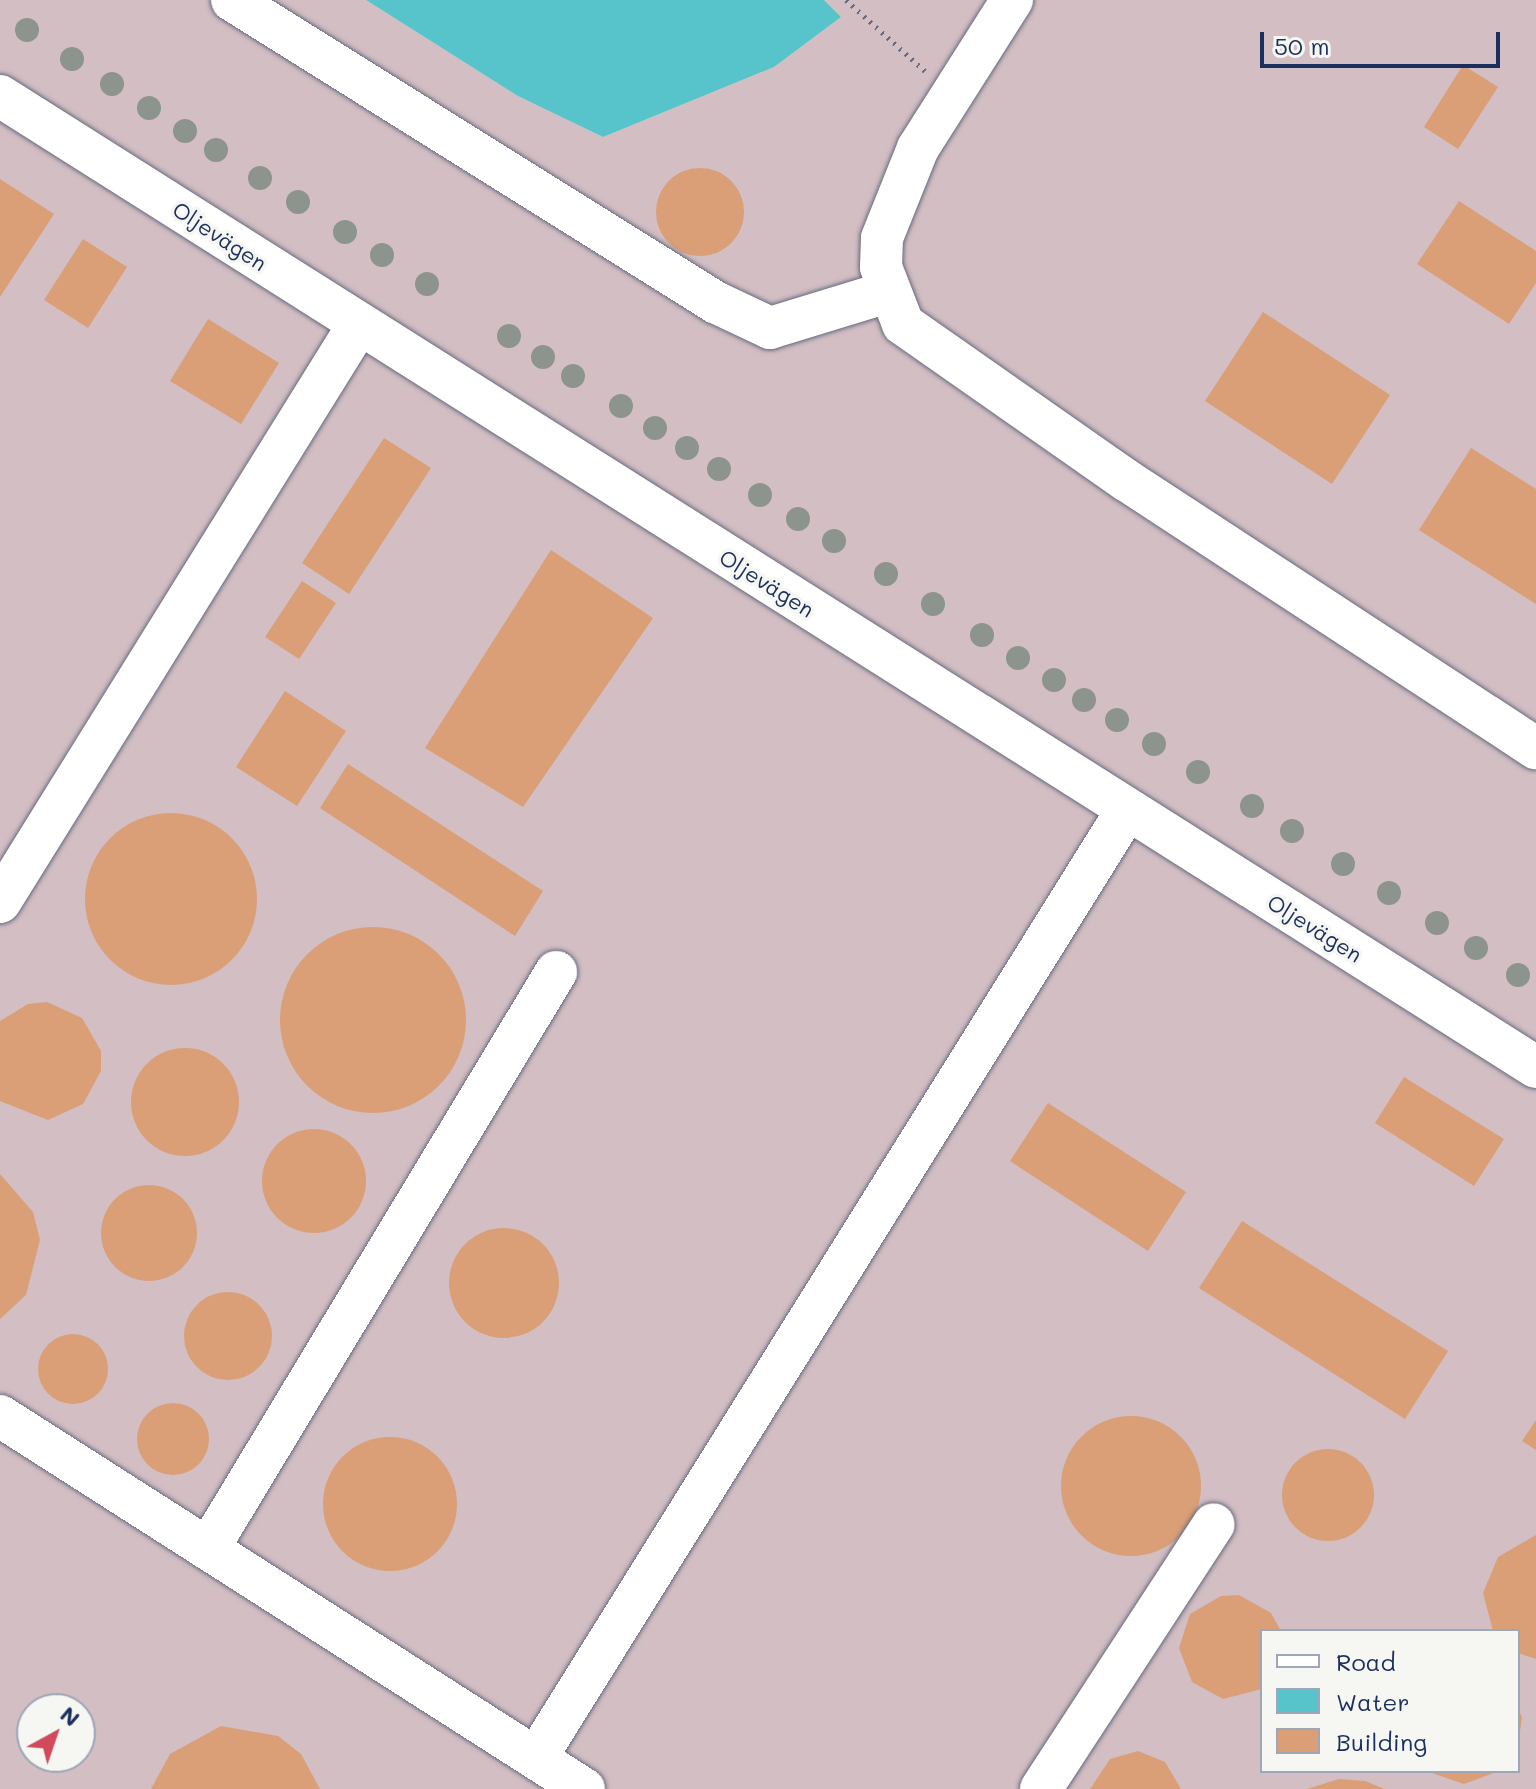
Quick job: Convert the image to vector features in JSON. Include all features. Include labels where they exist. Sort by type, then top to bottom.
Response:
[{"type":"street","points":[[232,0],[715,302],[770,328],[888,292]]},
{"type":"street","points":[[1012,0],[918,148],[882,238],[888,292],[903,324],[1126,480],[1536,748]]},
{"type":"street","name":"Oljevägen","points":[[0,96],[1536,1067]]},
{"type":"street","points":[[0,902],[359,324]]},
{"type":"street","points":[[536,1758],[1127,810]]},
{"type":"street","points":[[208,1549],[556,972]]},
{"type":"street","points":[[0,1416],[584,1789]]},
{"type":"street","points":[[1041,1789],[1214,1524]]},
{"type":"path","points":[[846,0],[950,94]]},
{"type":"shaded area","points":[[0,0],[366,0],[518,96],[603,137],[774,67],[841,17],[824,0],[1536,0],[1536,1789],[0,1789]]},
{"type":"water","points":[[366,0],[824,0],[841,17],[774,67],[603,137],[518,96]]},
{"type":"building","points":[[1463,65],[1498,87],[1458,149],[1424,127]]},
{"type":"building","points":[[691,168],[709,168],[725,175],[737,187],[744,203],[744,221],[737,237],[725,249],[709,256],[691,256],[675,249],[663,237],[656,221],[656,203],[663,187],[675,175]]},
{"type":"building","points":[[0,179],[54,214],[0,297]]},
{"type":"building","points":[[1459,201],[1536,251],[1536,283],[1509,324],[1417,264]]},
{"type":"building","points":[[83,239],[127,267],[88,328],[44,300]]},
{"type":"building","points":[[1263,312],[1390,395],[1332,484],[1205,401]]},
{"type":"building","points":[[208,319],[279,363],[241,424],[170,381]]},
{"type":"building","points":[[384,438],[431,468],[349,594],[302,563]]},
{"type":"building","points":[[1471,448],[1536,489],[1536,604],[1419,530]]},
{"type":"building","points":[[551,550],[653,618],[523,807],[425,748]]},
{"type":"building","points":[[302,581],[336,603],[299,659],[265,637]]},
{"type":"building","points":[[285,691],[346,731],[297,806],[236,767]]},
{"type":"building","points":[[348,764],[543,891],[515,936],[320,808]]},
{"type":"building","points":[[171,813],[204,819],[232,838],[251,866],[257,899],[251,932],[232,960],[204,979],[171,985],[138,979],[110,960],[91,932],[85,899],[91,866],[110,838],[138,819]]},
{"type":"building","points":[[373,927],[409,934],[439,954],[459,984],[466,1020],[459,1056],[439,1086],[409,1106],[373,1113],[337,1106],[307,1086],[287,1056],[280,1020],[287,984],[307,954],[337,934]]},
{"type":"building","points":[[47,1002],[82,1018],[101,1051],[101,1071],[83,1104],[48,1120],[0,1101],[0,1021],[28,1004]]},
{"type":"building","points":[[185,1048],[215,1057],[223,1064],[230,1072],[239,1102],[230,1132],[223,1140],[215,1147],[185,1156],[155,1147],[147,1140],[140,1132],[131,1102],[140,1072],[147,1064],[155,1057]]},
{"type":"building","points":[[1404,1077],[1504,1139],[1474,1186],[1375,1123]]},
{"type":"building","points":[[1048,1103],[1186,1192],[1148,1251],[1010,1161]]},
{"type":"building","points":[[314,1129],[334,1133],[351,1144],[362,1161],[366,1181],[362,1201],[351,1218],[334,1229],[314,1233],[294,1229],[277,1218],[266,1201],[262,1181],[266,1161],[277,1144],[294,1133]]},
{"type":"building","points":[[0,1174],[33,1212],[40,1240],[26,1295],[0,1319]]},
{"type":"building","points":[[149,1185],[167,1189],[183,1199],[193,1215],[197,1233],[193,1251],[183,1267],[167,1277],[149,1281],[131,1277],[115,1267],[105,1251],[101,1233],[105,1215],[115,1199],[131,1189]]},
{"type":"building","points":[[1242,1221],[1448,1351],[1405,1419],[1199,1288]]},
{"type":"building","points":[[504,1228],[525,1232],[543,1244],[555,1262],[559,1283],[555,1304],[543,1322],[525,1334],[504,1338],[483,1334],[465,1322],[453,1304],[449,1283],[453,1262],[465,1244],[483,1232]]},
{"type":"building","points":[[228,1292],[245,1296],[259,1305],[268,1319],[272,1336],[268,1353],[259,1367],[245,1376],[228,1380],[211,1376],[197,1367],[188,1353],[184,1336],[188,1319],[197,1305],[211,1296]]},
{"type":"building","points":[[80,1334],[102,1349],[108,1369],[106,1383],[98,1394],[87,1402],[66,1404],[48,1394],[40,1383],[38,1362],[48,1344],[59,1336]]},
{"type":"building","points":[[173,1403],[199,1413],[209,1439],[199,1465],[173,1475],[147,1465],[137,1439],[147,1413]]},
{"type":"building","points":[[1131,1416],[1158,1421],[1181,1436],[1196,1459],[1201,1486],[1196,1513],[1181,1536],[1158,1551],[1131,1556],[1104,1551],[1081,1536],[1066,1513],[1061,1486],[1066,1459],[1081,1436],[1104,1421]]},
{"type":"building","points":[[1536,1420],[1536,1450],[1522,1441]]},
{"type":"building","points":[[390,1437],[416,1442],[437,1457],[452,1478],[457,1504],[452,1530],[437,1551],[416,1566],[390,1571],[364,1566],[343,1551],[328,1530],[323,1504],[328,1478],[343,1457],[364,1442]]},
{"type":"building","points":[[1328,1449],[1346,1453],[1361,1462],[1370,1477],[1374,1495],[1370,1513],[1361,1528],[1346,1537],[1328,1541],[1310,1537],[1295,1528],[1286,1513],[1282,1495],[1286,1477],[1295,1462],[1310,1453]]},
{"type":"building","points":[[1536,1535],[1536,1659],[1520,1654],[1520,1629],[1492,1629],[1483,1593],[1498,1557]]},
{"type":"building","points":[[1239,1595],[1271,1613],[1280,1629],[1260,1629],[1260,1690],[1223,1699],[1192,1682],[1179,1648],[1190,1614],[1221,1596]]},
{"type":"building","points":[[221,1726],[278,1736],[301,1754],[320,1789],[151,1789],[170,1754]]},
{"type":"building","points":[[1138,1751],[1165,1762],[1181,1789],[1090,1789],[1110,1759]]},
{"type":"building","points":[[1432,1773],[1494,1773],[1464,1784]]},
{"type":"building","points":[[1339,1779],[1365,1781],[1385,1789],[1307,1789]]}]
